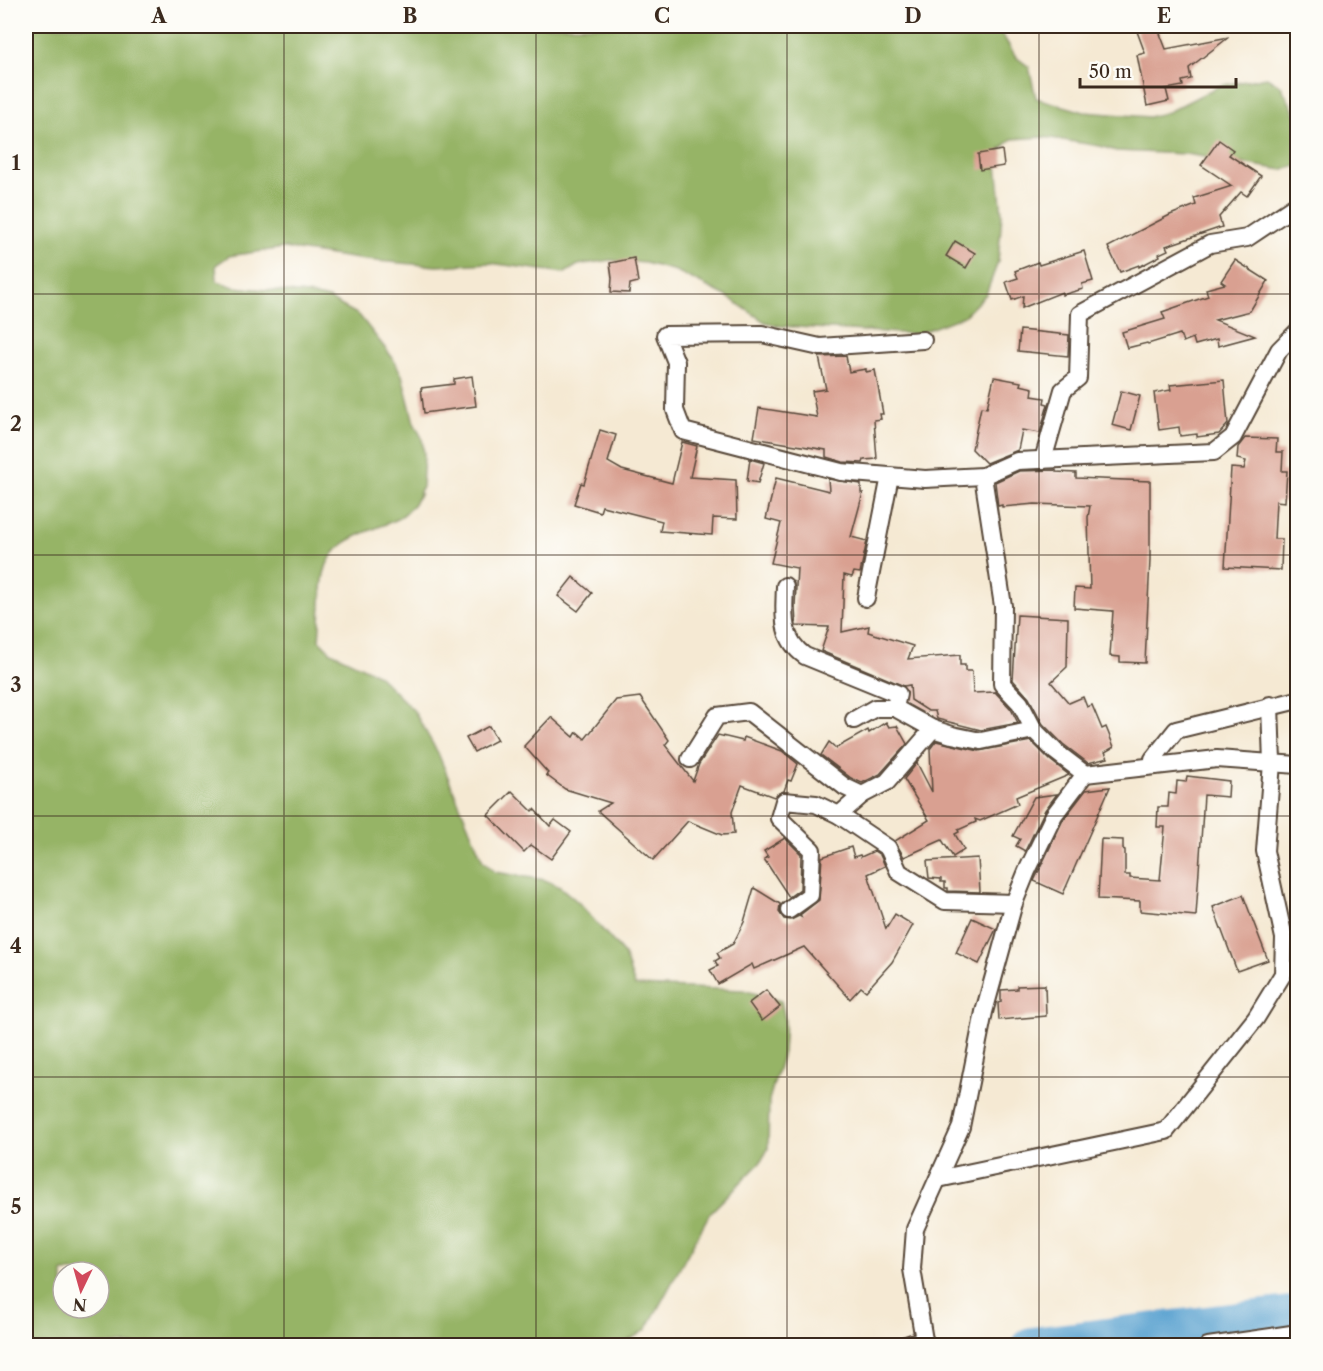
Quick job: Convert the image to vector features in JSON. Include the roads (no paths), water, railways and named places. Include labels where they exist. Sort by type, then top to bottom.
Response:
[{"type":"street","points":[[1043,460],[1063,390],[1078,378],[1080,314],[1210,244],[1247,238],[1298,204]]},
{"type":"street","points":[[922,340],[820,347],[762,334],[664,335],[676,362],[675,410],[683,431],[841,472],[925,480],[983,476],[1017,461],[1214,452],[1233,437],[1279,350],[1298,331]]},
{"type":"street","points":[[866,598],[890,476]]},
{"type":"street","points":[[983,476],[1003,606],[1002,684],[1020,703],[1034,730],[1056,752],[1085,774],[1217,759],[1298,765]]},
{"type":"street","points":[[785,586],[784,627],[794,648],[805,656],[898,694],[895,708]]},
{"type":"street","points":[[1155,766],[1153,759],[1176,730],[1270,705],[1298,700]]},
{"type":"street","points":[[938,1179],[1166,1131],[1256,1018],[1283,974],[1284,938],[1265,851],[1272,763],[1270,705]]},
{"type":"street","points":[[854,720],[875,708],[895,708],[933,729],[981,741],[1034,730]]},
{"type":"street","points":[[690,759],[717,716],[749,712],[845,787],[862,795]]},
{"type":"street","points":[[839,815],[862,795],[887,782],[933,729]]},
{"type":"street","points":[[903,1346],[924,1342],[912,1269],[915,1229],[962,1127],[984,1012],[1014,903],[1054,814],[1085,774]]},
{"type":"street","points":[[789,910],[810,895],[812,850],[779,818],[784,801],[816,804],[839,815],[888,848],[899,872],[945,901],[1014,903]]},
{"type":"street","points":[[1208,1346],[1298,1333]]},
{"type":"waterway","points":[[1031,1346],[1298,1314]]}]
